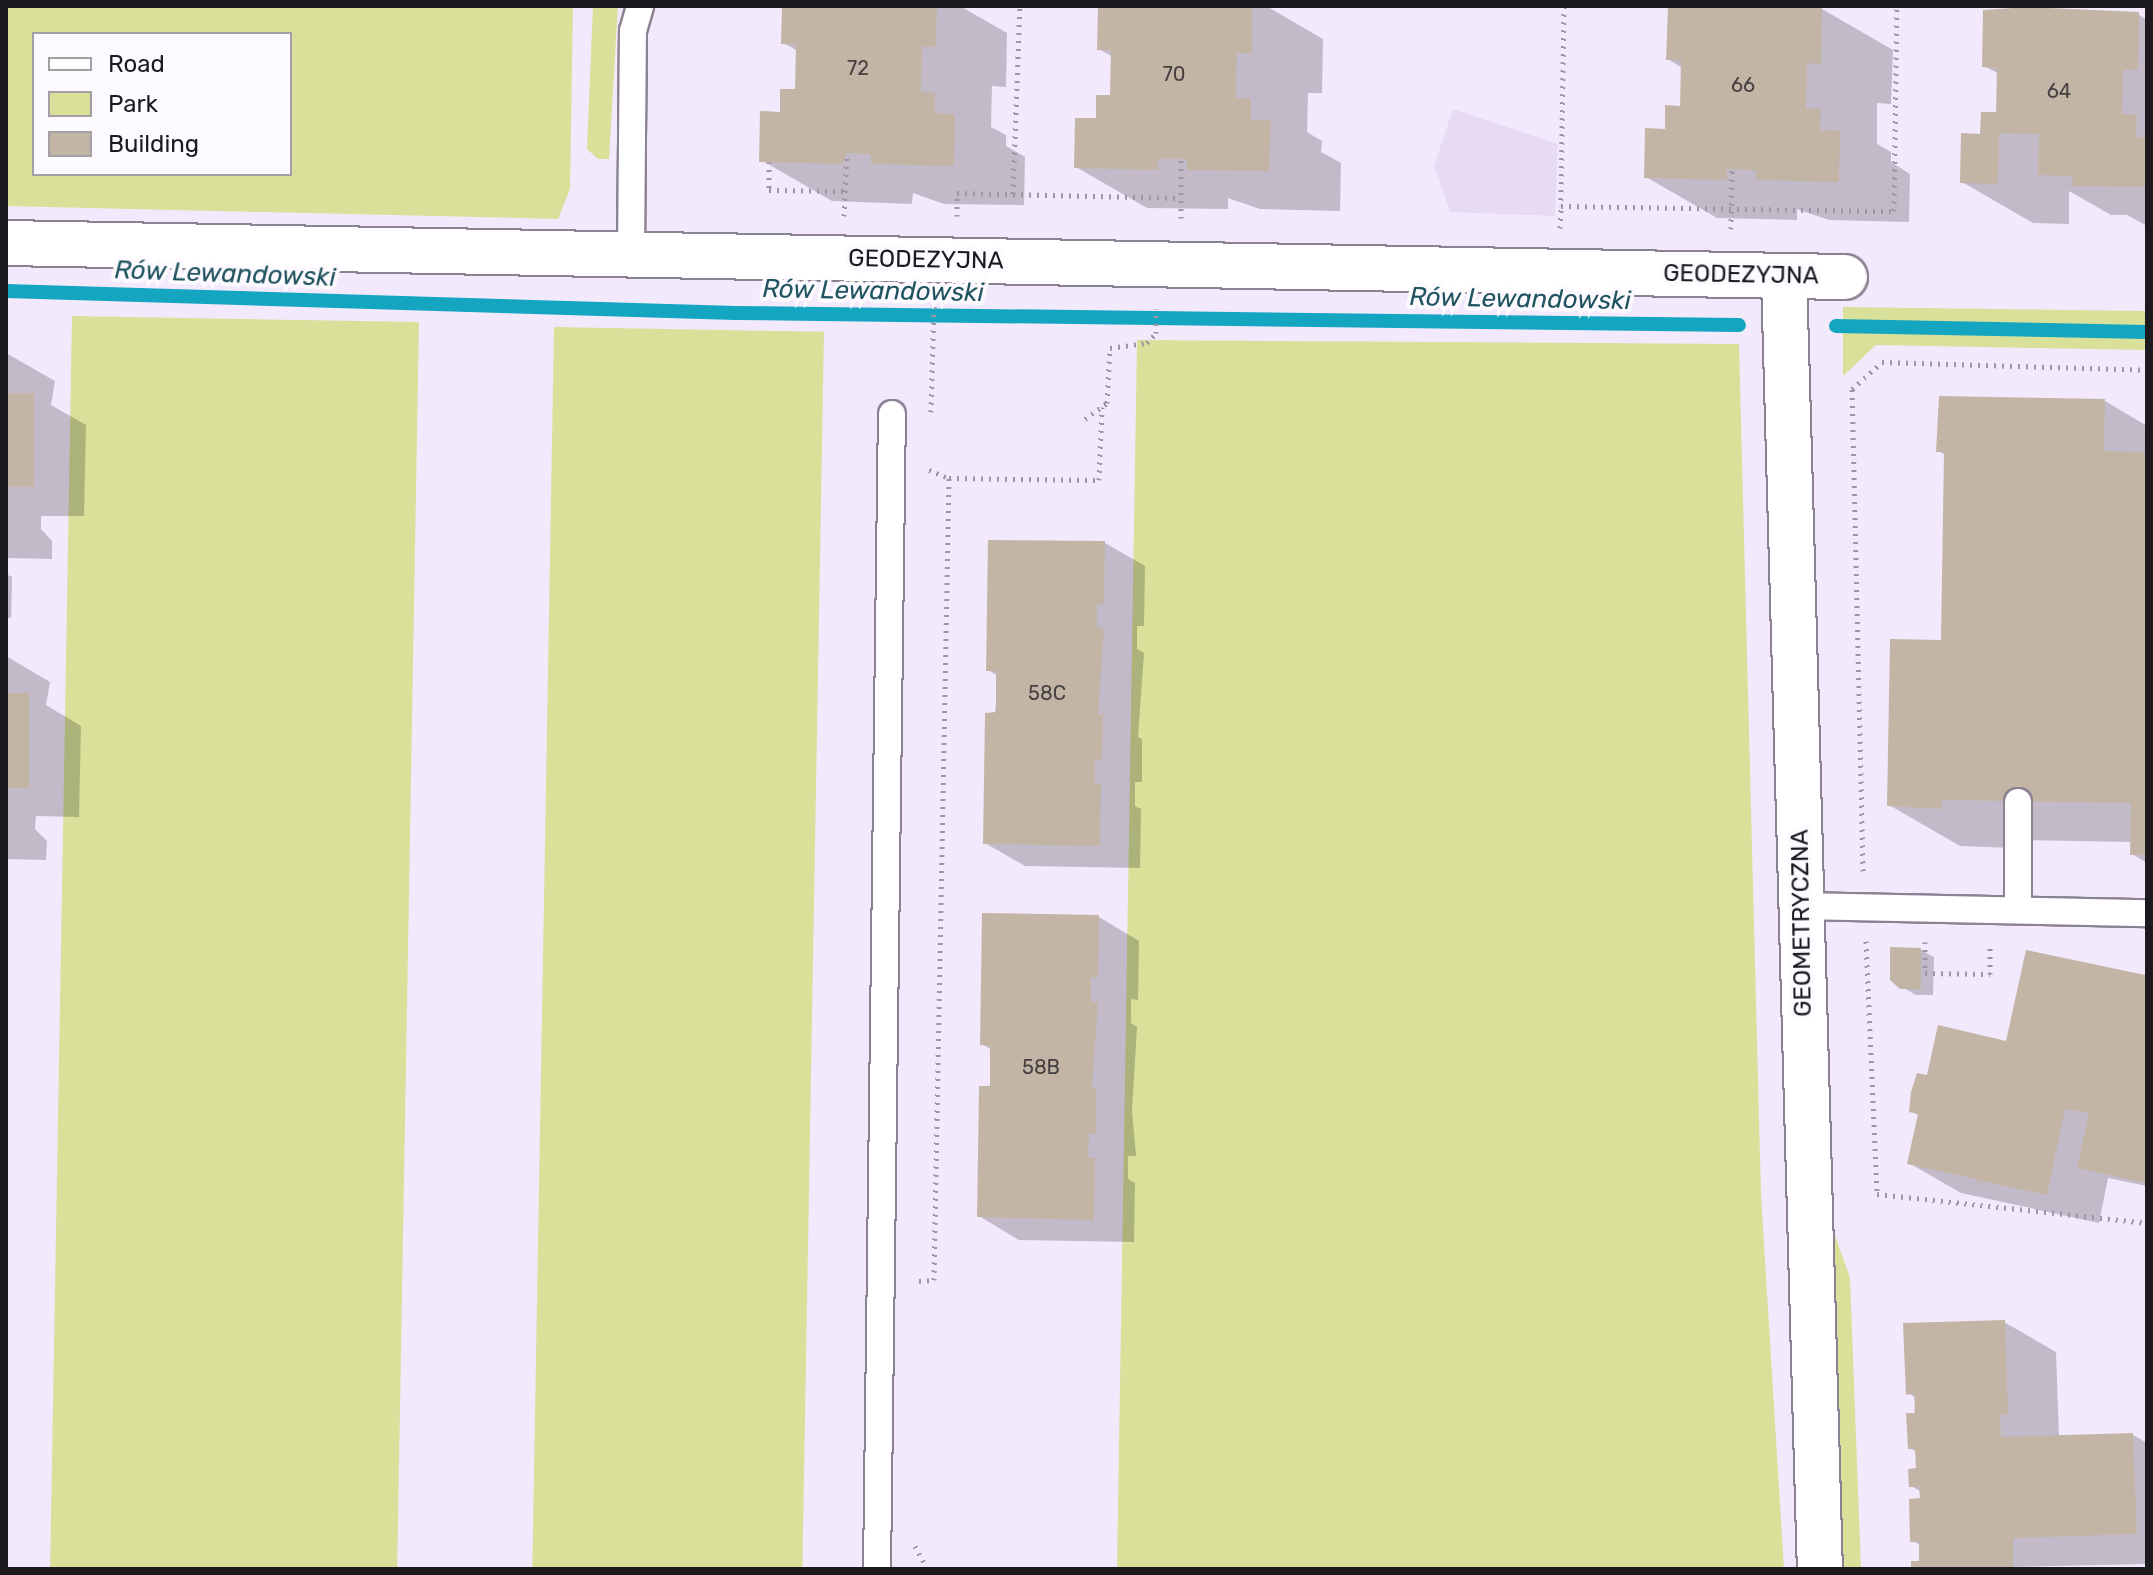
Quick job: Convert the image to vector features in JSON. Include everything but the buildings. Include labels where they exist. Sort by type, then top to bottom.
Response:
[{"type":"street","name":"GEODEZYJNA","points":[[6,243],[1845,277]]},
{"type":"street","name":"GEOMETRYCZNA","points":[[1784,276],[1820,1569]]},
{"type":"lane","points":[[631,255],[633,31],[640,6]]},
{"type":"lane","points":[[877,1569],[892,414]]},
{"type":"lane","points":[[2018,802],[2018,910]]},
{"type":"lane","points":[[1802,906],[2147,913]]},
{"type":"path","points":[[1013,194],[1020,6]]},
{"type":"path","points":[[1564,6],[1561,209],[1731,211],[1894,211],[1897,6]]},
{"type":"path","points":[[845,199],[847,153]]},
{"type":"path","points":[[956,201],[957,193],[1181,201],[1181,159]]},
{"type":"path","points":[[769,162],[769,190],[845,191]]},
{"type":"path","points":[[1731,211],[1732,170]]},
{"type":"path","points":[[1085,419],[1107,403],[1110,348],[1147,343],[1156,333],[1153,264]]},
{"type":"path","points":[[931,415],[934,289]]},
{"type":"path","points":[[2147,370],[1882,362],[1852,389],[1864,907],[1877,1194],[2147,1223]]},
{"type":"path","points":[[930,459],[929,473],[949,478],[1099,480],[1102,407]]},
{"type":"path","points":[[918,1293],[919,1280],[934,1280],[949,478]]},
{"type":"path","points":[[1866,942],[1881,941]]},
{"type":"path","points":[[1910,941],[1925,941],[1925,973],[1990,974],[1989,945],[2005,945]]},
{"type":"path","points":[[912,1540],[927,1569]]},
{"type":"shaded area","points":[[1453,109],[1558,144],[1555,216],[1450,212],[1434,166]]},
{"type":"green space","points":[[6,6],[573,6],[570,189],[558,219],[6,206]]},
{"type":"green space","points":[[593,6],[618,6],[609,159],[598,159],[587,149]]},
{"type":"green space","points":[[1843,307],[2147,311],[2147,350],[1876,345],[1843,376]]},
{"type":"green space","points":[[72,316],[419,322],[397,1569],[50,1569]]},
{"type":"green space","points":[[554,327],[824,332],[802,1569],[532,1569]]},
{"type":"green space","points":[[1137,340],[1739,344],[1761,1195],[1784,1569],[1117,1569]]},
{"type":"green space","points":[[1829,1218],[1850,1278],[1861,1569],[1842,1569]]},
{"type":"waterway","name":"Rów Lewandowski","points":[[6,291],[736,313],[1739,325]]},
{"type":"waterway","name":"Rów Lewandowski","points":[[1836,326],[2147,332]]}]
